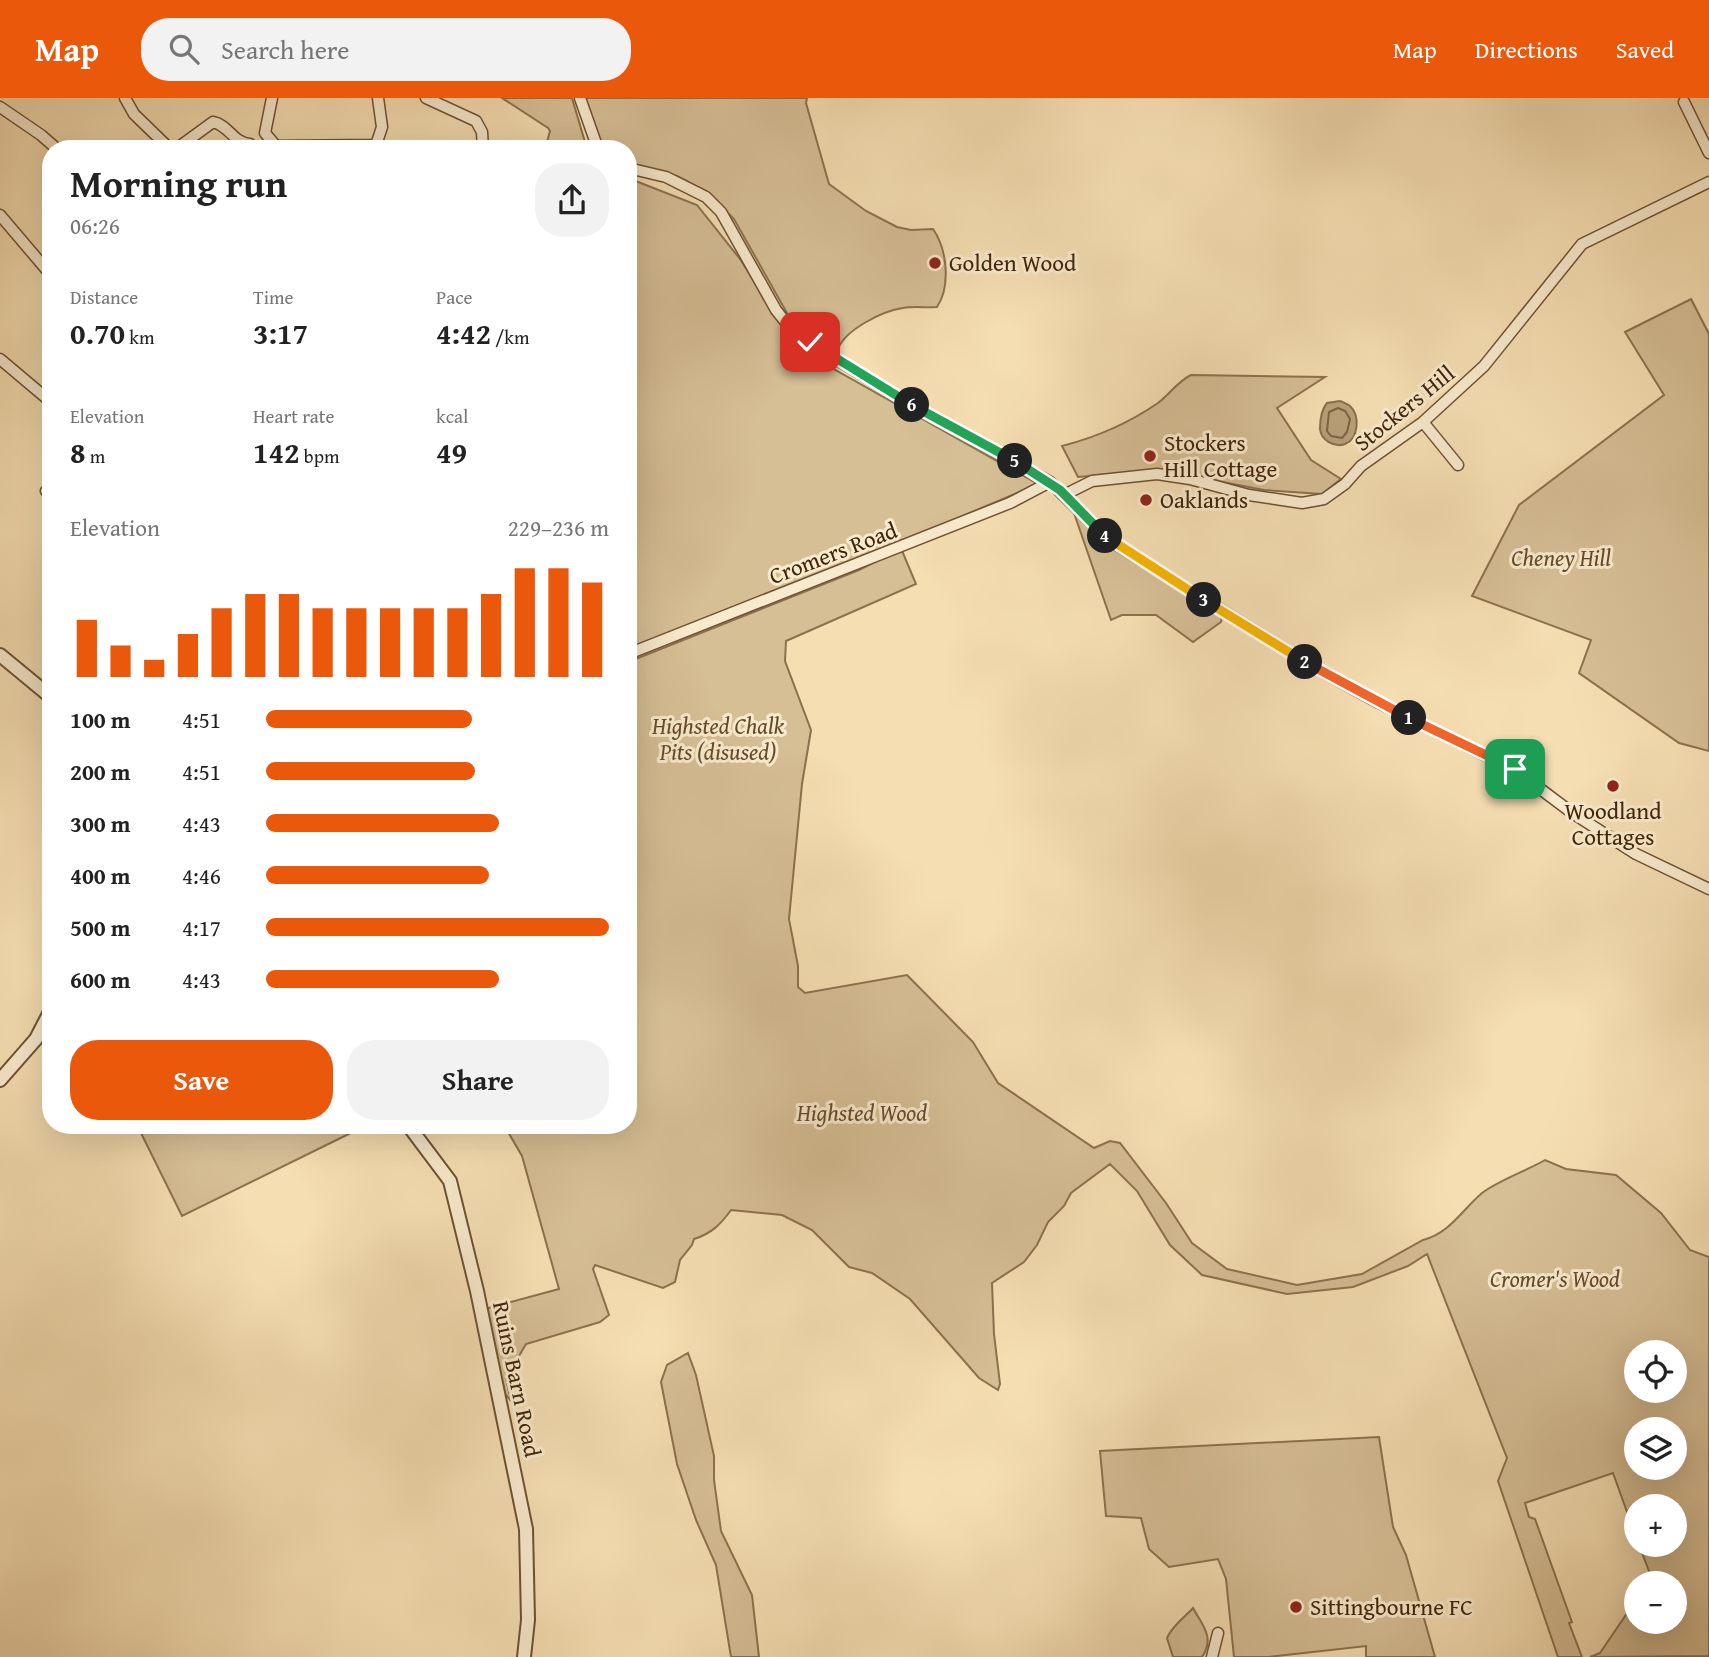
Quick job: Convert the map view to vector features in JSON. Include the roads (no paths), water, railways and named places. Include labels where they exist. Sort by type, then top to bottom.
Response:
[{"type":"street","points":[[125,98],[134,114],[161,140]]},
{"type":"street","points":[[270,140],[265,134],[272,98]]},
{"type":"street","points":[[379,98],[382,127],[379,140]]},
{"type":"street","points":[[426,98],[476,121],[482,132],[482,140]]},
{"type":"street","points":[[580,98],[595,140]]},
{"type":"street","points":[[1684,102],[1709,153]]},
{"type":"street","points":[[0,107],[45,140]]},
{"type":"street","points":[[187,140],[214,122],[221,124],[237,140]]},
{"type":"street","points":[[257,140],[265,134]]},
{"type":"street","points":[[637,170],[666,177],[706,197],[721,212],[776,310],[791,329],[841,363],[1050,482],[1109,540],[1275,644],[1379,703],[1515,769],[1571,812],[1636,854],[1697,885],[1709,888]]},
{"type":"street","name":"Stockers Hill","points":[[1065,495],[1092,481],[1157,474],[1190,479],[1249,495],[1310,503],[1324,499],[1345,484],[1361,466],[1423,422],[1484,366],[1581,244],[1709,182]]},
{"type":"street","points":[[0,215],[42,264]]},
{"type":"street","points":[[0,359],[42,394]]},
{"type":"street","points":[[1423,422],[1458,465]]},
{"type":"street","name":"Cromers Road","points":[[637,650],[997,509],[1050,482]]},
{"type":"street","points":[[0,655],[42,689]]},
{"type":"street","points":[[0,1080],[36,1039],[42,1027]]},
{"type":"street","name":"Ruins Barn Road","points":[[415,1134],[450,1181],[477,1291],[526,1528],[528,1620],[524,1657]]},
{"type":"street","points":[[1212,1657],[1218,1633]]},
{"type":"water","points":[[1340,401],[1353,410],[1357,426],[1350,441],[1337,445],[1323,437],[1320,422],[1327,403]]},
{"type":"place","name":"Golden Wood","points":[[935,263]]},
{"type":"place","name":"Stockers Hill Cottage","points":[[1150,456]]},
{"type":"place","name":"Oaklands","points":[[1146,500]]},
{"type":"place","name":"Woodland Cottages","points":[[1613,786]]},
{"type":"place","name":"Sittingbourne FC","points":[[1296,1607]]},
{"type":"park label","name":"Cheney Hill","points":[[1561,558]]},
{"type":"park label","name":"Highsted Chalk Pits (disused)","points":[[718,739]]},
{"type":"park label","name":"Highsted Wood","points":[[862,1113]]},
{"type":"park label","name":"Cromer's Wood","points":[[1555,1279]]}]
